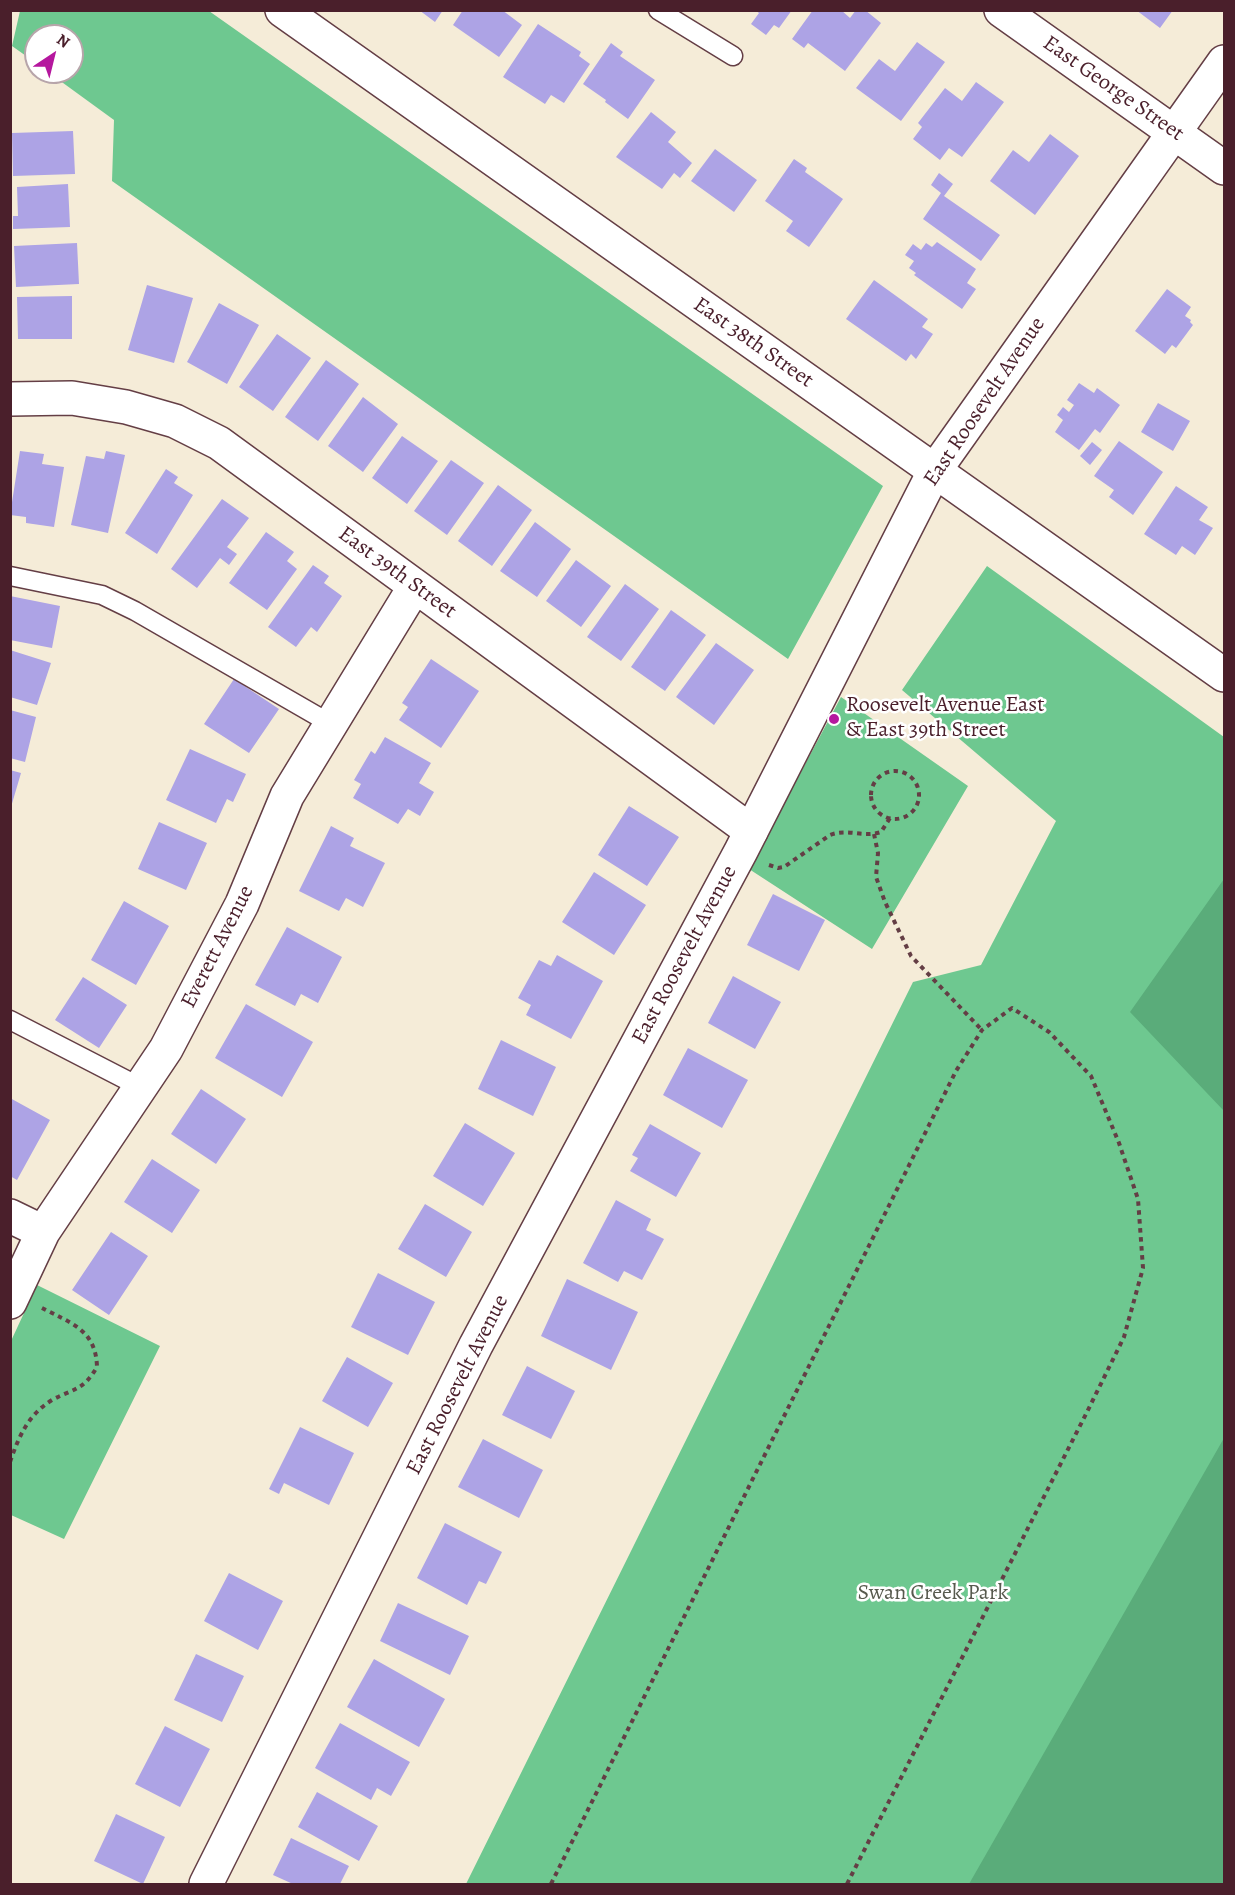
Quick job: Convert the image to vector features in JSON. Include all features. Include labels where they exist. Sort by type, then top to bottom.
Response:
[{"type":"street","name":"East 38th Street","points":[[282,10],[1224,675]]},
{"type":"street","name":"East George Street","points":[[1001,10],[1224,168]]},
{"type":"street","name":"East Roosevelt Avenue","points":[[206,1884],[477,1345],[746,841],[935,470],[1224,62]]},
{"type":"street","name":"East 39th Street","points":[[10,399],[72,398],[126,407],[175,421],[219,443],[415,586],[746,841]]},
{"type":"street","name":"Everett Avenue","points":[[12,1298],[43,1232],[166,1048],[242,904],[287,796],[415,586]]},
{"type":"street","points":[[10,1215],[43,1232]]},
{"type":"lane","points":[[658,10],[733,56]]},
{"type":"lane","points":[[10,576],[102,595],[135,611],[331,724]]},
{"type":"lane","points":[[10,1020],[140,1087]]},
{"type":"path","points":[[902,771],[909,774],[919,787],[918,803],[908,815],[890,818],[878,812],[873,806],[871,790],[873,783],[886,772],[902,771]]},
{"type":"path","points":[[746,841],[778,867],[784,867],[830,835],[838,832],[874,834],[881,832],[890,818]]},
{"type":"path","points":[[874,834],[878,853],[876,877],[885,902],[911,956],[982,1030]]},
{"type":"path","points":[[551,1884],[956,1071],[982,1030],[1012,1008],[1049,1032],[1091,1076],[1119,1143],[1138,1199],[1143,1268],[1124,1337],[847,1884]]},
{"type":"path","points":[[10,1462],[19,1436],[29,1419],[52,1401],[81,1388],[97,1368],[97,1353],[93,1342],[85,1333],[76,1326],[12,1298]]},
{"type":"green space","points":[[20,11],[209,11],[883,486],[788,659],[112,181],[114,120],[64,84],[84,84],[84,24],[24,24],[24,54],[12,46]]},
{"type":"green space","name":"Swan Creek Park","points":[[987,566],[1224,737],[1224,1884],[466,1884],[913,982],[981,965],[1056,821],[902,690]]},
{"type":"green space","points":[[841,697],[968,786],[872,949],[749,869]]},
{"type":"green space","points":[[1224,879],[1224,1111],[1130,1012]]},
{"type":"green space","points":[[37,1285],[160,1346],[64,1539],[11,1515],[11,1341]]},
{"type":"green space","points":[[1224,1438],[1224,1884],[969,1884]]},
{"type":"building","points":[[419,10],[443,10],[435,22]]},
{"type":"building","points":[[463,10],[502,10],[522,25],[499,57],[453,25]]},
{"type":"building","points":[[755,10],[792,10],[779,28],[774,25],[766,35],[751,24],[759,13]]},
{"type":"building","points":[[813,10],[841,10],[850,18],[856,10],[865,10],[881,23],[845,71],[808,43],[804,48],[792,39]]},
{"type":"building","points":[[1136,10],[1173,10],[1160,28]]},
{"type":"building","points":[[538,24],[581,52],[579,56],[590,64],[564,103],[551,95],[545,104],[503,77]]},
{"type":"building","points":[[917,42],[945,62],[901,121],[856,88],[879,59],[895,71]]},
{"type":"building","points":[[611,43],[623,52],[620,56],[655,80],[628,119],[583,84]]},
{"type":"building","points":[[976,82],[1004,102],[962,157],[949,148],[940,160],[913,139],[922,127],[918,123],[945,88],[962,101]]},
{"type":"building","points":[[651,112],[676,132],[668,142],[692,163],[680,178],[674,173],[662,189],[616,157]]},
{"type":"building","points":[[73,131],[75,174],[13,176],[12,133]]},
{"type":"building","points":[[1050,134],[1079,156],[1035,215],[990,181],[1013,150],[1029,162]]},
{"type":"building","points":[[715,149],[757,180],[734,212],[691,181]]},
{"type":"building","points":[[794,159],[807,168],[805,172],[843,199],[809,247],[786,231],[793,221],[765,201]]},
{"type":"building","points":[[939,173],[953,184],[944,196],[1000,235],[981,261],[923,219],[941,193],[931,185]]},
{"type":"building","points":[[68,184],[70,227],[13,229],[13,216],[18,216],[17,187]]},
{"type":"building","points":[[937,242],[976,269],[967,283],[976,289],[962,309],[914,275],[916,273],[909,268],[914,261],[905,255],[913,244],[921,250],[926,243],[932,247]]},
{"type":"building","points":[[77,243],[79,284],[16,287],[14,246]]},
{"type":"building","points":[[874,280],[928,319],[922,327],[933,334],[916,359],[911,354],[906,361],[846,319]]},
{"type":"building","points":[[147,285],[193,298],[174,363],[128,350]]},
{"type":"building","points":[[1167,289],[1191,307],[1185,316],[1191,320],[1193,325],[1176,348],[1172,345],[1165,354],[1135,331]]},
{"type":"building","points":[[72,296],[72,339],[18,339],[17,297]]},
{"type":"building","points":[[219,303],[259,325],[227,384],[187,362]]},
{"type":"building","points":[[277,334],[311,358],[273,411],[239,387]]},
{"type":"building","points":[[326,360],[359,384],[318,441],[285,417]]},
{"type":"building","points":[[1079,383],[1094,393],[1097,388],[1120,405],[1100,433],[1095,429],[1079,450],[1055,432],[1063,420],[1057,415],[1063,407],[1069,412],[1074,405],[1067,400]]},
{"type":"building","points":[[363,397],[398,424],[363,472],[328,446]]},
{"type":"building","points":[[1158,403],[1190,421],[1173,451],[1141,432]]},
{"type":"building","points":[[402,436],[438,461],[407,504],[372,478]]},
{"type":"building","points":[[1119,441],[1163,472],[1133,515],[1109,497],[1114,490],[1094,476]]},
{"type":"building","points":[[1092,442],[1102,450],[1090,465],[1080,456]]},
{"type":"building","points":[[20,451],[44,454],[42,464],[64,467],[54,527],[26,523],[26,517],[10,515]]},
{"type":"building","points":[[106,451],[125,455],[108,533],[71,525],[86,456],[104,459]]},
{"type":"building","points":[[451,460],[484,483],[447,535],[414,511]]},
{"type":"building","points":[[166,469],[178,477],[174,483],[193,495],[157,554],[125,533]]},
{"type":"building","points":[[498,485],[532,510],[492,566],[458,541]]},
{"type":"building","points":[[1176,486],[1208,507],[1199,520],[1213,528],[1195,555],[1182,546],[1176,555],[1144,534]]},
{"type":"building","points":[[222,499],[249,518],[227,547],[237,554],[229,565],[220,558],[197,588],[171,569]]},
{"type":"building","points":[[535,522],[571,549],[537,597],[500,571]]},
{"type":"building","points":[[266,532],[294,552],[287,561],[297,569],[267,610],[229,583]]},
{"type":"building","points":[[576,560],[611,586],[581,627],[546,601]]},
{"type":"building","points":[[313,565],[329,576],[324,583],[342,596],[317,632],[311,627],[296,647],[268,627]]},
{"type":"building","points":[[625,584],[659,609],[621,661],[587,637]]},
{"type":"building","points":[[10,596],[60,606],[52,648],[10,640]]},
{"type":"building","points":[[671,610],[706,635],[665,691],[631,667]]},
{"type":"building","points":[[716,643],[754,670],[714,725],[676,697]]},
{"type":"building","points":[[10,650],[51,663],[37,705],[10,697]]},
{"type":"building","points":[[431,659],[479,691],[441,748],[399,720],[408,707],[402,703]]},
{"type":"building","points":[[234,679],[279,709],[249,753],[204,724]]},
{"type":"building","points":[[10,710],[36,717],[25,762],[10,758]]},
{"type":"building","points":[[385,737],[431,763],[419,783],[434,792],[420,816],[408,809],[398,824],[353,798],[361,784],[354,780],[371,751],[375,754]]},
{"type":"building","points":[[190,749],[246,774],[233,802],[227,799],[216,823],[166,800]]},
{"type":"building","points":[[10,770],[21,773],[11,807],[10,806]]},
{"type":"building","points":[[629,806],[679,837],[647,886],[598,855]]},
{"type":"building","points":[[159,822],[207,843],[186,890],[138,869]]},
{"type":"building","points":[[331,826],[354,838],[350,846],[385,863],[363,907],[346,898],[339,911],[299,891]]},
{"type":"building","points":[[594,872],[646,905],[614,955],[562,922]]},
{"type":"building","points":[[773,894],[825,920],[799,971],[747,945]]},
{"type":"building","points":[[124,901],[169,926],[136,985],[91,960]]},
{"type":"building","points":[[287,927],[342,957],[318,1003],[301,994],[295,1006],[255,985]]},
{"type":"building","points":[[557,955],[603,981],[571,1039],[526,1015],[531,1005],[518,998],[539,960],[551,966]]},
{"type":"building","points":[[733,976],[781,1002],[755,1049],[708,1023]]},
{"type":"building","points":[[83,977],[127,1005],[99,1048],[55,1020]]},
{"type":"building","points":[[246,1004],[313,1042],[282,1097],[215,1058]]},
{"type":"building","points":[[501,1040],[556,1067],[533,1116],[478,1089]]},
{"type":"building","points":[[688,1048],[748,1080],[722,1128],[663,1095]]},
{"type":"building","points":[[201,1089],[246,1119],[216,1164],[171,1134]]},
{"type":"building","points":[[10,1098],[50,1120],[17,1180],[10,1176]]},
{"type":"building","points":[[465,1123],[515,1153],[483,1206],[433,1176]]},
{"type":"building","points":[[650,1124],[701,1153],[676,1197],[630,1171],[638,1158],[632,1155]]},
{"type":"building","points":[[152,1159],[200,1190],[172,1233],[124,1202]]},
{"type":"building","points":[[616,1200],[651,1219],[646,1230],[664,1239],[642,1280],[624,1271],[618,1282],[583,1263]]},
{"type":"building","points":[[425,1204],[472,1232],[446,1277],[398,1249]]},
{"type":"building","points":[[111,1232],[148,1256],[109,1315],[72,1290]]},
{"type":"building","points":[[378,1273],[435,1302],[408,1355],[351,1327]]},
{"type":"building","points":[[567,1279],[638,1312],[611,1370],[541,1336]]},
{"type":"building","points":[[347,1357],[393,1383],[368,1427],[322,1401]]},
{"type":"building","points":[[527,1366],[575,1391],[551,1439],[502,1415]]},
{"type":"building","points":[[300,1427],[354,1453],[329,1505],[284,1483],[279,1494],[269,1489]]},
{"type":"building","points":[[483,1439],[543,1470],[519,1518],[458,1487]]},
{"type":"building","points":[[445,1523],[502,1552],[486,1584],[479,1581],[467,1605],[417,1578]]},
{"type":"building","points":[[229,1573],[283,1601],[258,1650],[204,1621]]},
{"type":"building","points":[[398,1603],[469,1636],[450,1675],[380,1641]]},
{"type":"building","points":[[196,1654],[244,1676],[222,1722],[174,1700]]},
{"type":"building","points":[[374,1659],[445,1699],[419,1747],[347,1707]]},
{"type":"building","points":[[340,1723],[410,1762],[391,1796],[377,1788],[371,1800],[315,1768]]},
{"type":"building","points":[[165,1726],[210,1749],[180,1807],[135,1784]]},
{"type":"building","points":[[317,1792],[378,1826],[359,1861],[298,1827]]},
{"type":"building","points":[[116,1814],[165,1837],[143,1884],[94,1861]]},
{"type":"building","points":[[291,1838],[349,1866],[340,1884],[293,1884],[273,1875]]},
{"type":"place","name":"Roosevelt Avenue East & East 39th Street","points":[[834,719]]}]
